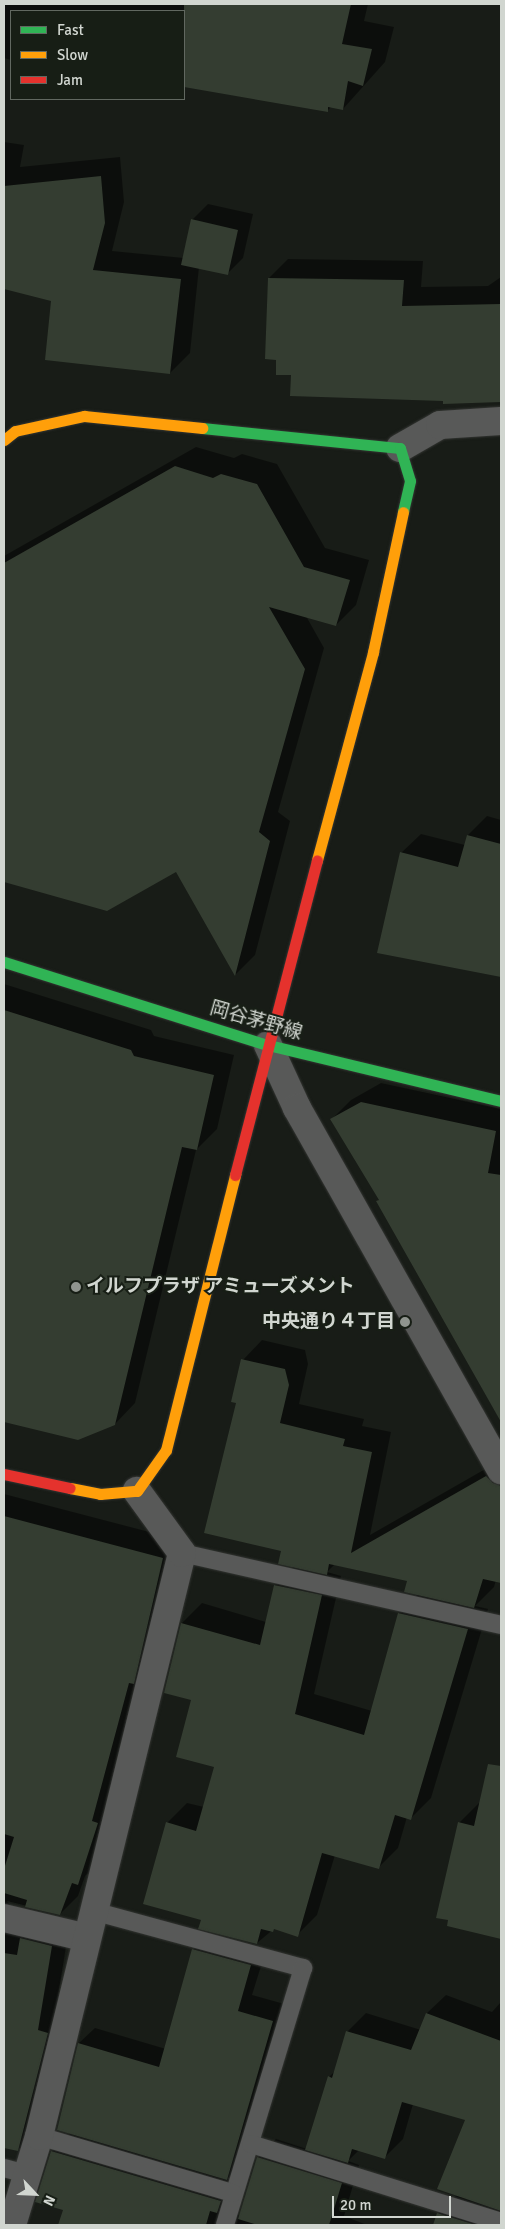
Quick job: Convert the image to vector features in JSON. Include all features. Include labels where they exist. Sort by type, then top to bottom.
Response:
[{"type":"street","points":[[4,440],[15,431],[84,416],[400,448],[440,425],[501,421]]},
{"type":"street","points":[[137,1491],[166,1450],[268,1045],[375,642],[410,481],[400,448]]},
{"type":"street","name":"岡谷茅野線","points":[[4,962],[268,1045],[501,1101]]},
{"type":"street","points":[[268,1045],[297,1108],[501,1470]]},
{"type":"street","points":[[4,1474],[100,1494],[137,1491]]},
{"type":"street","points":[[12,2225],[15,2171],[39,2136],[182,1553],[137,1491]]},
{"type":"street","points":[[4,1918],[87,1938]]},
{"type":"lane","points":[[182,1553],[501,1625]]},
{"type":"lane","points":[[93,1911],[303,1968],[251,2144],[232,2193],[224,2225]]},
{"type":"lane","points":[[39,2136],[232,2193]]},
{"type":"lane","points":[[251,2144],[501,2222]]},
{"type":"building","points":[[184,4],[351,4],[342,44],[372,49],[363,86],[348,81],[343,110],[328,107],[328,112],[185,87]]},
{"type":"building","points":[[101,176],[105,223],[93,270],[181,279],[170,374],[45,360],[51,301],[4,289],[4,186]]},
{"type":"building","points":[[191,219],[238,230],[228,275],[181,265]]},
{"type":"building","points":[[268,278],[404,280],[402,306],[501,304],[501,402],[443,404],[443,401],[290,396],[291,375],[276,375],[276,360],[265,359]]},
{"type":"building","points":[[175,466],[213,478],[221,474],[257,484],[304,567],[350,580],[336,626],[269,607],[305,669],[259,832],[270,841],[235,976],[176,872],[107,911],[4,882],[4,563]]},
{"type":"building","points":[[467,835],[501,844],[501,977],[377,953],[400,852],[458,867]]},
{"type":"building","name":"イルフプラザ アミューズメント","points":[[4,1010],[131,1050],[134,1056],[214,1075],[197,1150],[182,1147],[115,1425],[78,1440],[4,1422]]},
{"type":"building","points":[[361,1102],[496,1131],[488,1173],[501,1175],[501,1422],[376,1201],[379,1200],[330,1119]]},
{"type":"building","points":[[241,1359],[285,1369],[289,1385],[280,1423],[345,1439],[343,1446],[372,1452],[351,1553],[486,1476],[493,1483],[501,1486],[501,1583],[483,1579],[474,1608],[404,1592],[407,1581],[329,1564],[327,1575],[278,1564],[281,1551],[204,1533],[236,1403],[231,1402]]},
{"type":"building","points":[[4,1516],[163,1558],[134,1684],[129,1683],[92,1821],[98,1823],[78,1885],[72,1883],[60,1915],[25,1907],[27,1900],[4,1893],[4,1869],[14,1837],[4,1834]]},
{"type":"building","points":[[274,1585],[322,1595],[295,1714],[364,1735],[398,1613],[468,1629],[411,1820],[395,1815],[379,1869],[322,1853],[298,1937],[274,1929],[273,1932],[261,1929],[257,1944],[198,1929],[201,1920],[143,1904],[166,1822],[196,1831],[214,1767],[176,1757],[191,1700],[164,1693],[181,1623],[260,1645]]},
{"type":"building","points":[[488,1764],[501,1766],[501,1939],[447,1926],[448,1920],[436,1918],[458,1822],[474,1826]]},
{"type":"building","points":[[20,1938],[52,1946],[38,2030],[48,2033],[18,2151],[4,2148],[4,1953],[17,1955]]},
{"type":"building","points":[[192,1949],[251,1965],[238,2011],[273,2021],[227,2180],[57,2130],[78,2043],[159,2067]]},
{"type":"building","points":[[426,2013],[501,2041],[501,2211],[437,2189],[465,2120],[402,2102],[385,2159],[352,2149],[348,2163],[305,2150],[328,2076],[332,2078],[346,2031],[411,2050]]},
{"type":"building","points":[[51,2151],[221,2201],[217,2213],[210,2211],[206,2225],[58,2225],[63,2210],[35,2202]]},
{"type":"building","points":[[257,2157],[342,2183],[329,2225],[258,2225],[238,2219]]},
{"type":"building","points":[[437,2213],[476,2225],[433,2225]]},
{"type":"traffic: fast","points":[[202,428],[400,448],[410,481],[403,512]]},
{"type":"traffic: fast","points":[[4,962],[268,1045],[501,1101]]},
{"type":"traffic: slow","points":[[4,440],[15,431],[84,416],[202,428]]},
{"type":"traffic: slow","points":[[317,860],[373,652],[403,512]]},
{"type":"traffic: slow","points":[[70,1488],[100,1494],[137,1491],[166,1450],[235,1175]]},
{"type":"traffic: jam","points":[[235,1175],[317,860]]},
{"type":"traffic: jam","points":[[4,1474],[70,1488]]},
{"type":"place","name":"イルフプラザ アミューズメント","points":[[76,1287]]},
{"type":"place","name":"中央通り４丁目","points":[[405,1322]]}]
